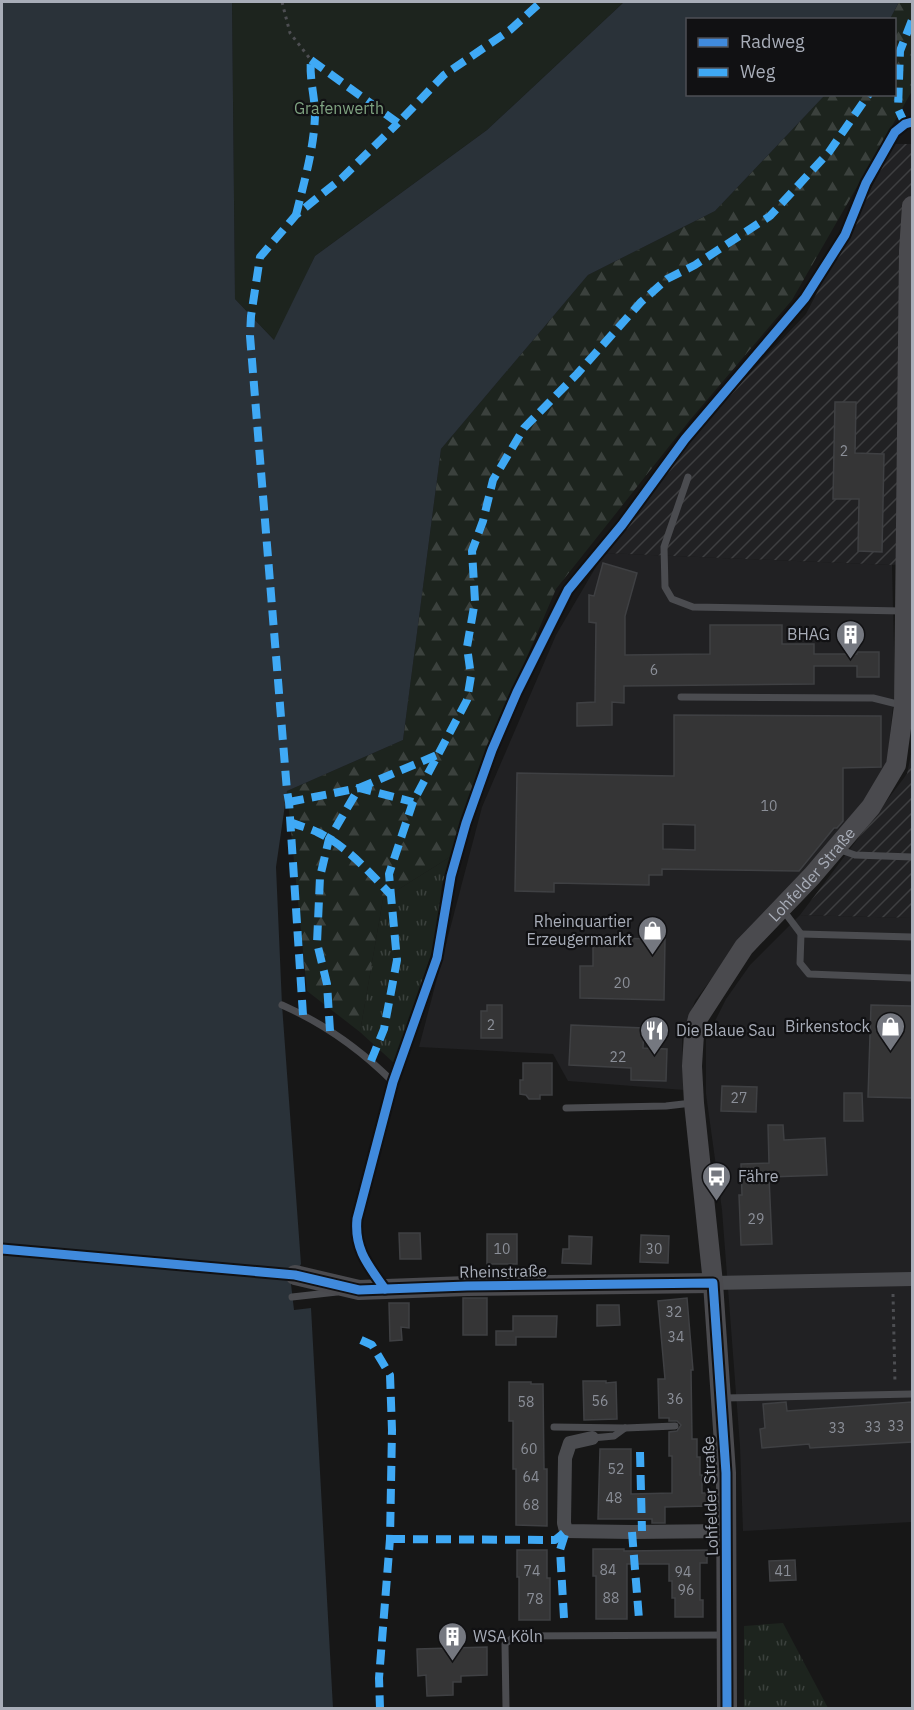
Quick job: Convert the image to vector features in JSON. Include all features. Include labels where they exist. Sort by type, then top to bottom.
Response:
[{"type":"street","name":"Lohfelder Straße","points":[[727,1708],[726,1473],[713,1283],[694,1103],[693,1048],[698,1018],[744,947],[836,849],[871,807],[896,765],[906,715],[909,251],[912,206]]},
{"type":"street","name":"Rheinstraße","points":[[296,1275],[359,1290],[912,1278]]},
{"type":"street","name":"Lohfelder Straße","points":[[592,1438],[570,1443],[565,1458],[564,1523],[566,1531],[727,1531]]},
{"type":"lane","points":[[688,477],[664,547],[665,586],[672,599],[693,607],[905,611]]},
{"type":"lane","points":[[681,697],[873,698],[906,715]]},
{"type":"lane","points":[[836,849],[855,855],[912,858]]},
{"type":"lane","points":[[782,908],[801,934],[800,963],[809,974],[912,978]]},
{"type":"lane","points":[[801,934],[912,937]]},
{"type":"lane","points":[[282,1005],[303,1015],[359,1050],[393,1082]]},
{"type":"lane","points":[[385,1289],[359,1249],[356,1230],[393,1082],[401,1062]]},
{"type":"lane","points":[[566,1108],[666,1106],[694,1103]]},
{"type":"lane","points":[[292,1297],[359,1290]]},
{"type":"lane","points":[[720,1398],[912,1394]]},
{"type":"lane","name":"Lohfelder Straße","points":[[554,1427],[675,1426]]},
{"type":"lane","name":"Lohfelder Straße","points":[[592,1438],[614,1436],[625,1428]]},
{"type":"lane","points":[[506,1708],[505,1644],[515,1636],[727,1635]]},
{"type":"path","points":[[282,2],[290,33],[311,60]]},
{"type":"path","points":[[892,1279],[895,1394]]},
{"type":"shaded area","points":[[2,2],[232,2],[235,299],[274,340],[315,256],[487,130],[624,2],[899,2],[891,18],[686,18],[686,96],[824,96],[715,211],[588,275],[441,449],[403,740],[287,791],[276,867],[282,1005],[301,1264],[291,1284],[294,1310],[311,1308],[333,1708],[2,1708]]},
{"type":"shaded area","points":[[894,144],[912,144],[912,562],[892,565],[604,553],[711,414],[806,314]]},
{"type":"shaded area","points":[[604,553],[892,565],[895,688],[887,763],[860,807],[777,905],[733,950],[695,1001],[682,1037],[684,1090],[568,1081],[553,1054],[419,1047],[482,807],[556,635]]},
{"type":"shaded area","points":[[912,750],[912,918],[800,915],[907,774]]},
{"type":"shaded area","points":[[800,915],[912,918],[912,1522],[743,1531],[740,1446],[722,1210],[706,1094],[706,1039],[726,999],[750,965]]},
{"type":"green space","name":"Grafenwerth","points":[[232,2],[624,2],[487,130],[315,256],[275,341],[235,299]]},
{"type":"green space","points":[[899,2],[912,2],[912,91],[792,300],[690,420],[556,589],[509,699],[450,857],[383,899],[360,1032],[307,991],[287,791],[403,740],[441,449],[588,275],[715,211],[824,96],[896,96],[896,18],[891,18]]},
{"type":"green space","points":[[450,857],[442,885],[435,943],[394,1063],[360,1032],[383,899]]},
{"type":"green space","points":[[783,1623],[828,1708],[744,1708],[744,1626]]},
{"type":"building","points":[[835,402],[856,402],[855,453],[884,454],[882,552],[858,551],[859,499],[833,499]]},
{"type":"building","points":[[603,563],[637,573],[625,616],[625,655],[710,654],[710,625],[782,625],[782,644],[814,644],[814,654],[879,652],[879,677],[857,677],[857,666],[814,666],[814,684],[624,686],[624,703],[612,702],[612,725],[577,726],[577,703],[595,702],[596,623],[589,622],[589,595],[594,596]]},
{"type":"building","points":[[674,715],[881,716],[881,767],[843,768],[843,821],[837,828],[834,828],[799,871],[662,869],[662,875],[649,875],[649,885],[554,883],[554,892],[515,891],[517,773],[674,776]],"holes":[[[663,824],[695,825],[695,850],[663,849]]]},
{"type":"building","points":[[593,938],[665,939],[664,1000],[580,998],[580,966],[593,966]]},
{"type":"building","points":[[487,1005],[502,1005],[502,1038],[481,1038],[481,1011],[487,1011]]},
{"type":"building","name":"Birkenstock","points":[[871,1005],[912,1006],[912,1098],[868,1097]]},
{"type":"building","points":[[571,1025],[644,1028],[643,1048],[667,1049],[666,1081],[631,1080],[631,1068],[569,1065]]},
{"type":"building","points":[[523,1063],[552,1063],[552,1095],[540,1095],[540,1099],[529,1099],[526,1095],[520,1094]]},
{"type":"building","points":[[722,1086],[757,1087],[756,1112],[721,1111]]},
{"type":"building","points":[[844,1093],[862,1093],[863,1121],[844,1121]]},
{"type":"building","points":[[768,1125],[783,1125],[784,1140],[825,1138],[827,1175],[769,1177],[772,1244],[741,1245],[739,1195],[742,1195],[741,1164],[769,1163]]},
{"type":"building","points":[[399,1233],[420,1233],[421,1259],[400,1259]]},
{"type":"building","points":[[487,1234],[517,1234],[517,1264],[487,1264]]},
{"type":"building","points":[[641,1235],[669,1236],[668,1263],[640,1262]]},
{"type":"building","points":[[569,1236],[592,1237],[591,1264],[562,1263],[563,1249],[569,1249]]},
{"type":"building","points":[[463,1298],[487,1298],[487,1335],[463,1335]]},
{"type":"building","points":[[687,1298],[693,1370],[691,1370],[692,1439],[697,1439],[702,1493],[710,1493],[710,1506],[665,1507],[665,1523],[652,1523],[652,1519],[598,1519],[600,1449],[631,1449],[631,1494],[672,1493],[672,1456],[669,1456],[669,1432],[677,1431],[681,1425],[677,1421],[669,1421],[669,1418],[659,1418],[658,1379],[665,1379],[658,1301]]},
{"type":"building","points":[[389,1303],[409,1303],[409,1328],[401,1327],[402,1340],[390,1341]]},
{"type":"building","points":[[597,1305],[619,1305],[620,1325],[597,1326]]},
{"type":"building","points":[[513,1316],[557,1316],[556,1337],[516,1337],[516,1345],[496,1345],[496,1331],[513,1331]]},
{"type":"building","points":[[583,1381],[616,1382],[617,1419],[584,1420]]},
{"type":"building","points":[[509,1382],[543,1384],[547,1526],[516,1525],[516,1469],[513,1469],[513,1421],[509,1421]]},
{"type":"building","points":[[786,1402],[787,1411],[912,1402],[912,1442],[810,1448],[809,1444],[762,1448],[760,1429],[765,1428],[763,1404]]},
{"type":"building","points":[[593,1549],[707,1550],[707,1563],[700,1563],[700,1600],[703,1600],[703,1617],[675,1617],[675,1598],[672,1598],[672,1581],[669,1581],[669,1564],[627,1564],[627,1619],[596,1619],[596,1576],[593,1576]]},
{"type":"building","points":[[517,1550],[547,1550],[550,1620],[519,1620]]},
{"type":"building","points":[[795,1560],[796,1580],[770,1581],[769,1561]]},
{"type":"building","name":"WSA Köln","points":[[487,1647],[487,1675],[461,1676],[461,1682],[453,1682],[453,1695],[427,1696],[426,1675],[418,1676],[417,1649]]},
{"type":"ferry route","points":[[2,1249],[287,1274]]},
{"type":"marked path","points":[[311,60],[398,123],[444,75],[510,30],[541,2]]},
{"type":"marked path","points":[[905,124],[898,109],[900,51],[912,20]]},
{"type":"marked path","points":[[296,215],[313,140],[315,108],[311,60]]},
{"type":"marked path","points":[[371,1061],[384,1029],[397,960],[389,874],[413,802],[467,700],[471,676],[467,647],[475,601],[472,551],[483,521],[493,480],[524,428],[577,374],[641,302],[667,279],[695,265],[770,216],[829,152],[868,96]]},
{"type":"marked path","points":[[303,1015],[289,802],[250,336],[251,316],[260,257],[296,215],[342,178],[398,123]]},
{"type":"marked path","points":[[330,1031],[327,984],[317,943],[320,877],[329,839],[359,788],[437,755]]},
{"type":"marked path","points":[[289,802],[359,788],[413,802]]},
{"type":"marked path","points":[[290,822],[328,837],[338,844],[390,894]]},
{"type":"marked path","points":[[361,1340],[372,1345],[390,1375],[392,1430],[390,1539],[379,1678],[380,1708]]},
{"type":"marked path","points":[[640,1452],[642,1531]]},
{"type":"marked path","points":[[390,1539],[555,1540],[566,1531]]},
{"type":"marked path","points":[[564,1618],[560,1550],[566,1531]]},
{"type":"marked path","points":[[632,1532],[639,1619]]},
{"type":"cycle path","points":[[385,1289],[360,1248],[357,1219],[393,1082],[437,958],[451,876],[466,823],[492,750],[517,692],[568,590],[622,525],[685,439],[805,298],[845,235],[866,183],[895,132],[905,124],[912,122]]},
{"type":"cycle path","points":[[2,1249],[295,1275],[359,1290],[467,1286],[713,1283],[726,1473],[727,1708]]},
{"type":"place","name":"BHAG","points":[[851,660]]},
{"type":"place","name":"Rheinquartier Erzeugermarkt","points":[[653,956]]},
{"type":"place","name":"Birkenstock","points":[[891,1052]]},
{"type":"place","name":"Die Blaue Sau","points":[[655,1056]]},
{"type":"place","name":"Fähre","points":[[717,1202]]},
{"type":"place","name":"WSA Köln","points":[[452,1662]]}]
